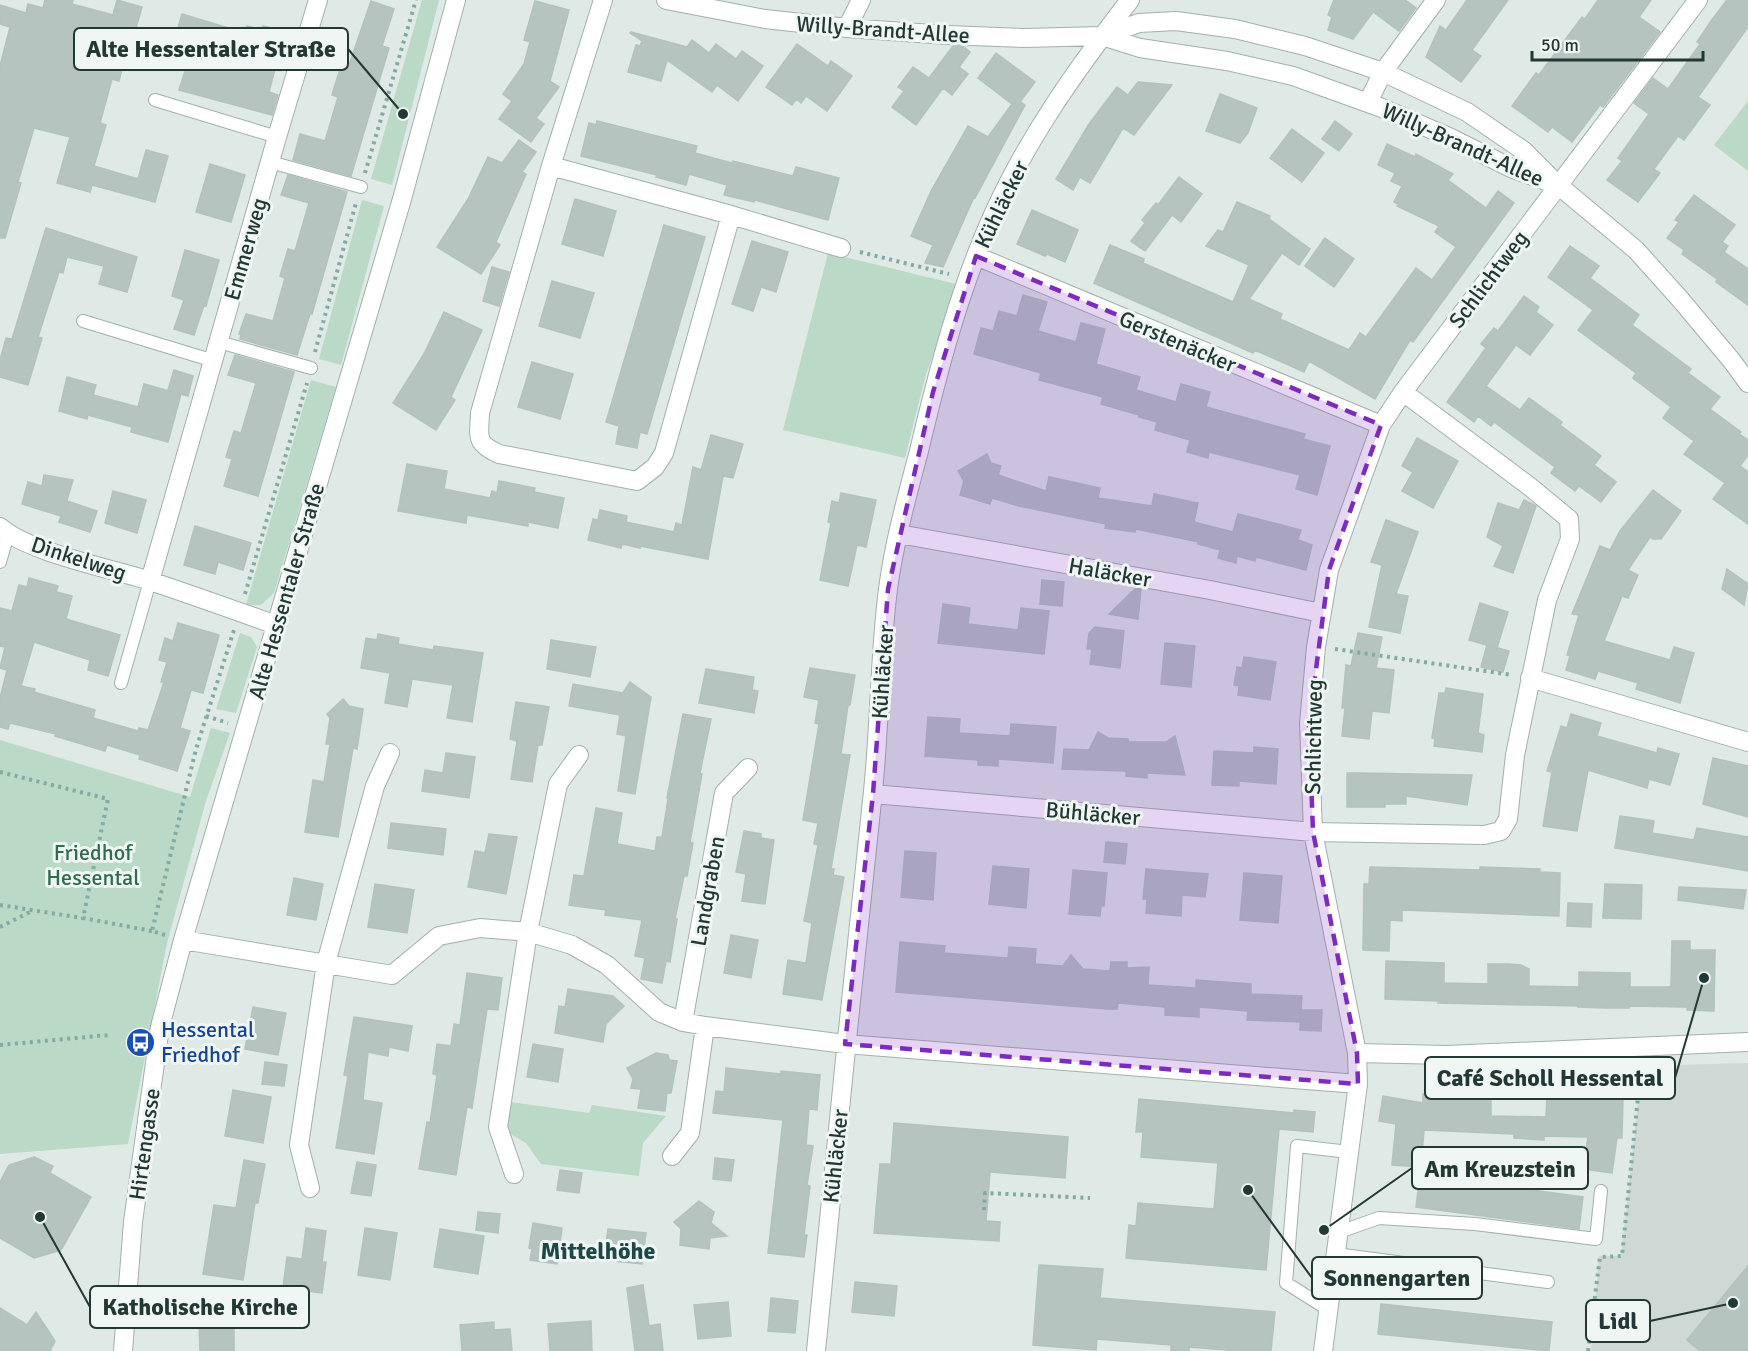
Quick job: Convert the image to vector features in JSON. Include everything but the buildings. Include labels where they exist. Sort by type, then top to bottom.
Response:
[{"type":"street","name":"Emmerweg","points":[[150,581],[318,0]]},
{"type":"street","name":"Alte Hessentaler Straße","points":[[183,940],[402,199],[456,0]]},
{"type":"street","points":[[603,0],[550,166],[480,413],[479,437],[485,447],[499,454],[638,481],[655,467],[664,453],[731,215]]},
{"type":"street","name":"Willy-Brandt-Allee","points":[[666,0],[765,19],[847,28],[1025,38],[1102,36],[1139,23],[1176,21],[1235,29],[1305,46],[1383,72],[1467,112],[1524,151],[1558,185],[1636,250],[1688,308],[1748,383]]},
{"type":"street","points":[[847,28],[861,0]]},
{"type":"street","name":"Kühläcker","points":[[816,1351],[845,1044],[873,794],[888,589],[899,534],[933,392],[967,279],[994,213],[1048,114],[1130,0]]},
{"type":"street","points":[[1383,72],[1436,0]]},
{"type":"street","name":"Schlichtweg","points":[[1323,1351],[1358,1084],[1358,1053],[1313,832],[1309,723],[1320,614],[1329,570],[1381,425],[1403,392],[1698,0]]},
{"type":"street","name":"Willy-Brandt-Allee","points":[[1102,36],[1140,48],[1227,61],[1293,76],[1368,102],[1519,171],[1558,185]]},
{"type":"street","name":"Willy-Brandt-Allee","points":[[1368,102],[1383,72]]},
{"type":"street","points":[[550,166],[731,215],[841,248]]},
{"type":"street","name":"Gerstenäcker","points":[[976,256],[1381,425]]},
{"type":"street","points":[[1403,392],[1520,479],[1569,519],[1570,539],[1547,600],[1530,678],[1748,742]]},
{"type":"street","name":"Dinkelweg","points":[[4,530],[50,552],[150,581],[276,625]]},
{"type":"street","name":"Haläcker","points":[[899,534],[1210,590],[1320,614]]},
{"type":"street","name":"Bühläcker","points":[[873,794],[1313,832],[1484,835],[1501,831],[1508,819],[1515,755],[1530,678]]},
{"type":"street","points":[[310,1188],[299,1145],[326,963],[375,786],[390,753]]},
{"type":"street","points":[[514,1174],[498,1127],[528,932],[558,784],[579,755]]},
{"type":"street","name":"Landgraben","points":[[683,1022],[724,793],[748,768]]},
{"type":"street","points":[[183,940],[392,975],[440,936],[480,928],[528,932],[573,945],[607,965],[659,1012],[683,1022],[845,1044],[1358,1084]]},
{"type":"street","name":"Hirtengasse","points":[[123,1351],[133,1222],[160,1027],[183,940]]},
{"type":"street","points":[[672,1156],[690,1133],[705,1026]]},
{"type":"street","points":[[1358,1053],[1447,1054],[1748,1042]]},
{"type":"lane","points":[[154,100],[277,137]]},
{"type":"lane","points":[[270,162],[361,187]]},
{"type":"lane","points":[[82,321],[214,361]]},
{"type":"lane","points":[[219,342],[311,368]]},
{"type":"lane","name":"Dinkelweg","points":[[0,562],[4,530]]},
{"type":"lane","name":"Dinkelweg","points":[[121,683],[150,581]]},
{"type":"lane","points":[[1329,1310],[1286,1283],[1297,1146],[1349,1152]]},
{"type":"lane","points":[[1339,1232],[1379,1218],[1475,1224],[1596,1239],[1600,1191]]},
{"type":"lane","points":[[1336,1254],[1548,1282]]},
{"type":"path","points":[[152,931],[195,749],[239,612],[311,368],[416,0]]},
{"type":"path","points":[[841,248],[967,279]]},
{"type":"path","points":[[1316,647],[1530,678]]},
{"type":"path","points":[[0,772],[108,799],[82,918]]},
{"type":"path","points":[[0,905],[152,931],[183,940]]},
{"type":"path","points":[[0,927],[33,911]]},
{"type":"path","points":[[0,1045],[109,1035]]},
{"type":"path","points":[[1588,1351],[1600,1257],[1622,1256],[1643,1046]]},
{"type":"path","points":[[984,1209],[985,1193],[1090,1198]]},
{"type":"highlighted area","points":[[976,256],[1381,425],[1329,570],[1309,723],[1313,832],[1357,1053],[1358,1084],[845,1044],[873,794],[888,589],[933,392]]},
{"type":"shaded area","points":[[1748,1063],[1748,1351],[1591,1351],[1599,1256],[1621,1256],[1642,1066]]},
{"type":"green space","points":[[422,0],[439,0],[392,185],[371,179]]},
{"type":"green space","points":[[1748,101],[1748,171],[1714,145]]},
{"type":"green space","points":[[362,200],[384,206],[341,365],[319,359]]},
{"type":"green space","points":[[828,253],[960,285],[926,374],[905,458],[783,430]]},
{"type":"green space","points":[[311,380],[336,387],[274,593],[261,605],[246,605]]},
{"type":"green space","points":[[240,633],[251,637],[257,647],[236,713],[216,709]]},
{"type":"green space","name":"Friedhof Hessental","points":[[211,728],[230,733],[206,801],[167,943],[128,1144],[0,1154],[0,740],[190,797]]},
{"type":"green space","points":[[511,1102],[589,1113],[592,1105],[666,1116],[643,1143],[639,1176],[541,1164],[526,1143],[507,1132]]},
{"type":"place","name":"Alte Hessentaler Straße","points":[[403,114]]},
{"type":"place","name":"Café Scholl Hessental","points":[[1704,978]]},
{"type":"place","name":"Hessental Friedhof","points":[[140,1042]]},
{"type":"place","name":"Sonnengarten","points":[[1248,1190]]},
{"type":"place","name":"Katholische Kirche","points":[[40,1217]]},
{"type":"place","name":"Am Kreuzstein","points":[[1324,1230]]},
{"type":"place","name":"Lidl","points":[[1733,1303]]},
{"type":"district","name":"Mittelhöhe","points":[[598,1251]]}]
